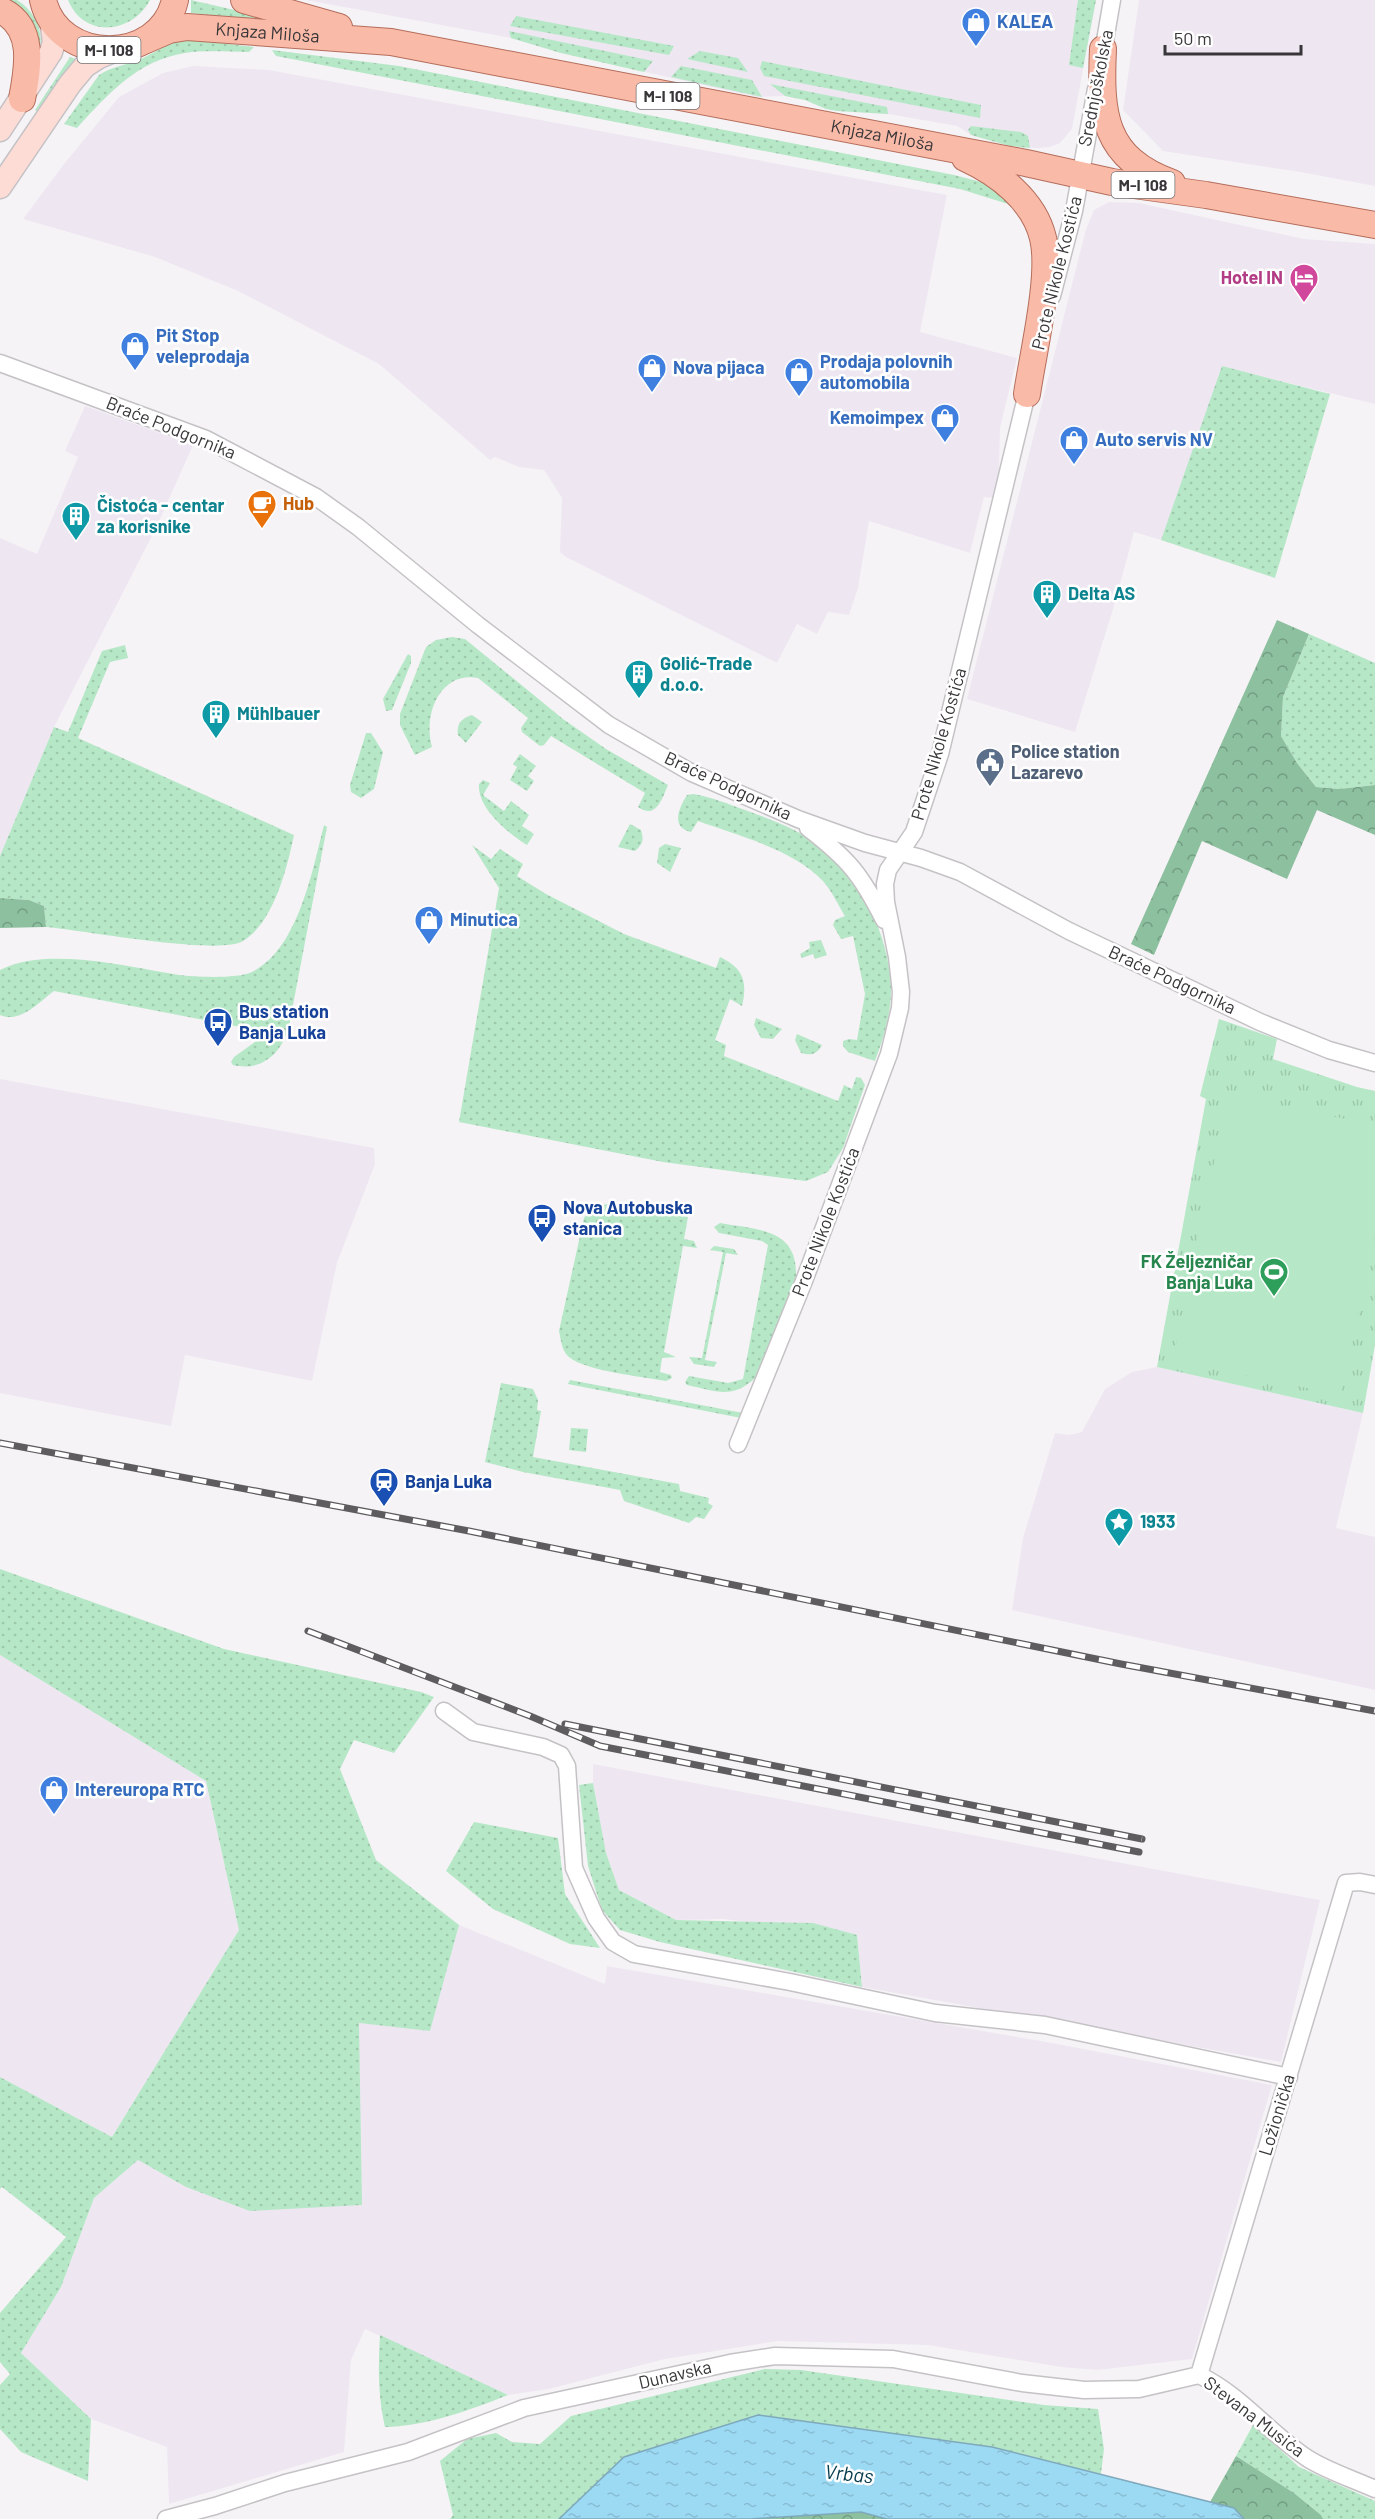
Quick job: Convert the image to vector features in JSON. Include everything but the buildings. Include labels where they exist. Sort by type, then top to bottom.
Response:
[{"type":"main road","name":"M-I 108","points":[[44,6],[63,33],[79,44],[97,50],[116,50],[146,40],[162,25],[174,0]]},
{"type":"main road","name":"Knjaza Miloša","points":[[243,0],[391,42],[940,146],[1079,175],[1375,225]]},
{"type":"main road","points":[[0,10],[13,19],[27,44],[28,63],[21,99]]},
{"type":"main road","name":"Knjaza Miloša","points":[[146,40],[169,30],[205,27],[391,42]]},
{"type":"main road","points":[[1103,49],[1101,86],[1113,137],[1120,152],[1162,179],[1206,195]]},
{"type":"main road","points":[[940,146],[972,161],[1017,192],[1036,219],[1043,236],[1044,278],[1027,394]]},
{"type":"street","name":"Srednjoškolska","points":[[1079,175],[1112,0]]},
{"type":"street","points":[[0,130],[51,52],[54,42],[44,6]]},
{"type":"street","points":[[0,187],[70,84],[85,66],[116,50]]},
{"type":"street","name":"Prote Nikole Kostića","points":[[738,1444],[842,1184],[889,1054],[900,1008],[901,992],[885,884],[888,870],[918,821],[940,754],[1072,218],[1079,175]]},
{"type":"street","name":"Braće Podgornika","points":[[0,363],[206,439],[316,497],[358,527],[478,625],[609,725],[692,773],[798,819],[865,843],[960,872],[1069,931],[1260,1022],[1329,1050],[1375,1063]]},
{"type":"street","points":[[798,819],[853,867],[866,884],[891,934]]},
{"type":"street","points":[[444,1711],[473,1732],[543,1747],[561,1755],[567,1766],[574,1868],[596,1918],[613,1942],[634,1954],[790,1982],[935,2013],[1045,2025],[1289,2077]]},
{"type":"street","name":"Ložionička","points":[[1199,2375],[1346,1883],[1360,1882],[1375,1885]]},
{"type":"street","name":"Dunavska","points":[[166,2519],[285,2483],[408,2452],[524,2408],[775,2356],[894,2359],[1022,2383],[1084,2390],[1139,2389],[1199,2375]]},
{"type":"street","name":"Stevana Musića","points":[[1199,2375],[1222,2388],[1308,2458],[1375,2488]]},
{"type":"shaded area","points":[[306,0],[1096,0],[1072,129],[1060,143],[1038,148],[1010,146],[971,135],[957,126],[888,114],[837,111],[785,96],[757,97],[561,53],[511,38]]},
{"type":"shaded area","points":[[1139,0],[1375,0],[1375,186],[1163,151],[1123,110]]},
{"type":"shaded area","name":"Nova pijaca","points":[[193,66],[269,70],[947,195],[920,332],[1017,358],[1000,428],[999,469],[993,498],[984,497],[970,553],[869,521],[858,588],[849,615],[828,612],[817,634],[797,624],[777,663],[566,557],[560,552],[562,498],[544,470],[519,467],[495,457],[490,460],[379,364],[238,291],[155,257],[23,219],[119,97],[163,73]]},
{"type":"shaded area","points":[[1109,202],[1139,203],[1304,239],[1375,244],[1375,404],[1223,367],[1161,540],[1134,532],[1117,596],[1075,732],[967,699],[1086,229],[1094,210]]},
{"type":"shaded area","points":[[85,406],[193,445],[157,526],[54,727],[0,856],[0,538],[37,554],[78,457],[65,451]]},
{"type":"shaded area","points":[[0,1079],[374,1148],[375,1164],[337,1263],[312,1381],[185,1355],[171,1426],[0,1393]]},
{"type":"shaded area","points":[[1157,1367],[1363,1413],[1336,1528],[1375,1537],[1375,1690],[1012,1610],[1023,1538],[1055,1433],[1069,1435],[1082,1432],[1105,1389],[1132,1372]]},
{"type":"shaded area","points":[[0,1655],[206,1781],[239,1930],[112,2137],[0,2077]]},
{"type":"shaded area","points":[[593,1764],[1320,1900],[1281,2062],[862,1987],[857,1935],[723,1919],[676,1920],[619,1890],[606,1853],[593,1783]]},
{"type":"shaded area","points":[[459,1925],[605,1984],[607,1966],[1052,2043],[1272,2085],[1192,2359],[1098,2370],[1061,2367],[928,2345],[778,2341],[665,2359],[549,2389],[508,2395],[365,2329],[351,2360],[344,2452],[169,2504],[167,2447],[91,2419],[21,2353],[61,2287],[94,2198],[138,2160],[186,2187],[359,2023],[430,2030]]},
{"type":"green space","points":[[0,0],[17,0],[29,10],[37,23],[41,37],[39,53]]},
{"type":"green space","points":[[68,0],[150,0],[132,20],[108,27],[96,26],[85,21],[75,13]]},
{"type":"green space","points":[[191,0],[260,16],[260,20],[191,13]]},
{"type":"green space","points":[[1078,0],[1096,0],[1083,68],[1069,65]]},
{"type":"green space","points":[[516,16],[674,46],[669,55],[510,26]]},
{"type":"green space","points":[[509,31],[653,61],[644,72],[561,53],[511,38]]},
{"type":"green space","points":[[187,39],[254,47],[249,52],[185,53],[153,63],[138,71],[112,92],[77,128],[64,124],[99,75]]},
{"type":"green space","points":[[272,50],[399,66],[954,175],[989,184],[1022,214],[1008,204],[960,189],[276,56]]},
{"type":"green space","points":[[700,51],[738,58],[748,72],[687,59]]},
{"type":"green space","points":[[70,57],[79,60],[38,112],[35,110]]},
{"type":"green space","points":[[762,61],[981,105],[980,118],[764,76],[760,68]]},
{"type":"green space","points":[[681,66],[752,80],[762,97],[671,77]]},
{"type":"green space","points":[[770,84],[887,107],[888,114],[826,109],[805,100],[785,96]]},
{"type":"green space","points":[[971,126],[1021,132],[1028,136],[1030,148],[1010,146],[971,135],[968,130]]},
{"type":"green space","points":[[1222,366],[1330,394],[1275,578],[1161,540]]},
{"type":"green space","points":[[1277,620],[1309,634],[1283,697],[1281,736],[1297,763],[1316,787],[1339,789],[1375,785],[1375,835],[1317,810],[1287,879],[1202,841],[1154,955],[1131,944]]},
{"type":"green space","points":[[1309,634],[1375,663],[1375,785],[1339,789],[1316,787],[1297,763],[1281,736],[1283,697]]},
{"type":"green space","points":[[452,637],[465,639],[563,719],[606,749],[668,785],[658,806],[649,811],[638,807],[645,793],[551,736],[544,745],[540,746],[522,732],[521,728],[528,718],[478,678],[453,681],[444,689],[432,710],[430,735],[432,747],[415,755],[400,725],[400,714],[426,647],[436,640]]},
{"type":"green space","points":[[125,645],[128,658],[110,662],[78,738],[294,835],[283,878],[271,908],[254,932],[243,941],[229,945],[207,946],[149,941],[46,927],[44,906],[29,900],[0,898],[0,856],[54,727],[68,732],[102,651]]},
{"type":"green space","points":[[408,654],[411,656],[411,663],[392,710],[386,711],[383,699]]},
{"type":"green space","points":[[472,715],[482,722],[466,743],[458,735],[458,728],[465,718]]},
{"type":"green space","points":[[366,733],[371,733],[383,752],[374,789],[361,798],[351,792],[350,785]]},
{"type":"green space","points":[[520,754],[536,766],[528,776],[534,781],[527,791],[510,780],[517,767],[513,764]]},
{"type":"green space","points":[[483,780],[490,783],[483,795],[504,811],[511,801],[529,815],[522,826],[534,834],[527,845],[511,834],[488,811],[480,793],[479,784]]},
{"type":"green space","points":[[693,794],[755,814],[805,836],[837,862],[861,893],[885,947],[891,985],[887,1024],[875,1061],[848,1052],[843,1046],[843,1041],[857,1040],[865,994],[853,936],[841,939],[833,925],[835,920],[845,916],[829,889],[811,870],[797,861],[747,838],[698,821],[691,832],[684,830],[678,822],[679,811],[687,795]]},
{"type":"green space","points":[[630,824],[642,833],[642,842],[635,851],[618,847]]},
{"type":"green space","points":[[324,825],[327,827],[289,1026],[276,1052],[262,1063],[243,1066],[233,1065],[231,1062],[234,1057],[266,1032],[54,991],[22,1014],[15,1017],[0,1015],[0,970],[31,961],[85,960],[195,976],[227,977],[252,972],[268,961],[292,928],[308,886]]},
{"type":"green space","points":[[665,844],[681,848],[670,872],[657,863],[659,848]]},
{"type":"green space","points":[[472,845],[491,859],[500,849],[523,864],[517,876],[546,894],[624,934],[716,968],[720,957],[734,966],[744,982],[744,997],[742,1006],[730,999],[715,1040],[726,1045],[724,1056],[838,1101],[844,1085],[852,1089],[856,1077],[861,1078],[865,1085],[843,1148],[828,1172],[806,1181],[663,1162],[459,1122],[499,888]]},
{"type":"green space","points":[[0,898],[29,900],[44,906],[46,927],[0,928]]},
{"type":"green space","points":[[821,940],[827,955],[815,959],[813,954],[802,958],[800,954],[810,948],[809,942]]},
{"type":"green space","points":[[756,1018],[782,1029],[773,1039],[761,1038],[754,1025]]},
{"type":"green space","name":"FK Željezničar Banja Luka","points":[[1219,1019],[1277,1039],[1273,1059],[1375,1091],[1375,1345],[1363,1413],[1157,1367],[1206,1099],[1200,1096]]},
{"type":"green space","points":[[797,1034],[822,1045],[814,1054],[801,1053],[795,1040]]},
{"type":"green space","name":"FK Željezničar Banja Luka","points":[[1228,1095],[1375,1125],[1375,1234],[1341,1395],[1173,1360]]},
{"type":"green space","points":[[609,1204],[628,1205],[688,1217],[684,1239],[694,1241],[697,1248],[683,1246],[664,1352],[676,1357],[662,1358],[660,1372],[671,1375],[672,1378],[666,1381],[588,1366],[569,1357],[562,1345],[559,1331],[584,1218],[595,1208]]},
{"type":"green space","points":[[720,1223],[761,1230],[783,1240],[795,1261],[796,1277],[756,1377],[739,1389],[723,1392],[687,1385],[685,1382],[689,1376],[728,1383],[743,1379],[768,1245],[762,1241],[719,1233],[714,1227]]},
{"type":"green space","points":[[714,1246],[734,1249],[738,1255],[726,1253],[705,1360],[717,1362],[714,1367],[694,1364],[689,1357],[702,1358],[723,1252],[710,1250]]},
{"type":"green space","points":[[570,1380],[743,1413],[742,1418],[568,1384]]},
{"type":"green space","points":[[501,1383],[533,1389],[538,1400],[537,1410],[541,1411],[533,1457],[679,1484],[680,1491],[709,1498],[708,1503],[713,1506],[704,1519],[696,1517],[689,1523],[624,1501],[620,1490],[523,1472],[485,1462]]},
{"type":"green space","points":[[571,1428],[588,1429],[586,1452],[569,1450]]},
{"type":"green space","points":[[0,1569],[224,1649],[421,1692],[434,1697],[394,1753],[354,1740],[340,1769],[376,1860],[459,1925],[430,2031],[359,2023],[362,2205],[250,2211],[186,2187],[138,2160],[94,2198],[61,2287],[21,2353],[91,2419],[88,2481],[21,2452],[0,2429],[0,2385],[10,2374],[0,2362],[0,2313],[66,2237],[2,2187],[0,2189],[0,2077],[112,2137],[239,1930],[206,1781],[0,1655]]},
{"type":"green space","points":[[593,1783],[606,1853],[619,1890],[676,1920],[813,1923],[857,1935],[862,1987],[660,1942],[620,1930],[602,1910],[588,1866],[579,1785]]},
{"type":"green space","points":[[474,1822],[558,1838],[565,1894],[600,1948],[570,1944],[493,1909],[446,1871]]},
{"type":"green space","points":[[380,2335],[508,2395],[417,2424],[385,2427],[379,2381]]},
{"type":"green space","points":[[765,2369],[801,2370],[1044,2405],[1098,2409],[1104,2449],[1101,2474],[992,2447],[624,2457],[559,2519],[450,2519],[453,2515],[440,2461],[467,2439],[496,2433],[512,2442],[540,2444],[571,2416]]},
{"type":"green space","points":[[1253,2425],[1299,2467],[1375,2501],[1375,2519],[1323,2519],[1294,2493],[1236,2456]]},
{"type":"green space","points":[[1236,2456],[1294,2493],[1323,2519],[1244,2519],[1234,2508],[1210,2502]]},
{"type":"green space","points":[[861,2512],[887,2519],[750,2519]]},
{"type":"water","name":"Vrbas","points":[[758,2415],[992,2447],[1234,2508],[1244,2519],[887,2519],[861,2512],[750,2519],[559,2519],[624,2457]]},
{"type":"railway","points":[[0,1443],[469,1531],[1121,1664],[1375,1711]]},
{"type":"railway","points":[[308,1631],[530,1716],[600,1746],[1139,1852]]},
{"type":"railway","points":[[565,1724],[1142,1839]]},
{"type":"place","name":"KALEA","points":[[976,48]]},
{"type":"place","name":"Hotel IN","points":[[1304,304]]},
{"type":"place","name":"Pit Stop veleprodaja","points":[[135,372]]},
{"type":"place","name":"Nova pijaca","points":[[652,394]]},
{"type":"place","name":"Prodaja polovnih automobila","points":[[799,398]]},
{"type":"place","name":"Kemoimpex","points":[[945,444]]},
{"type":"place","name":"Auto servis NV","points":[[1074,466]]},
{"type":"place","name":"Hub","points":[[262,530]]},
{"type":"place","name":"Čistoća - centar za korisnike","points":[[76,542]]},
{"type":"place","name":"Delta AS","points":[[1047,620]]},
{"type":"place","name":"Golić-Trade d.o.o.","points":[[639,700]]},
{"type":"place","name":"Mühlbauer","points":[[216,740]]},
{"type":"place","name":"Police station Lazarevo","points":[[990,788]]},
{"type":"place","name":"Minutica","points":[[429,946]]},
{"type":"place","name":"Bus station Banja Luka","points":[[218,1048]]},
{"type":"place","name":"Nova Autobuska stanica","points":[[542,1244]]},
{"type":"place","name":"FK Željezničar Banja Luka","points":[[1274,1298]]},
{"type":"place","name":"Banja Luka","points":[[384,1508]]},
{"type":"place","name":"1933","points":[[1119,1548]]},
{"type":"place","name":"Intereuropa RTC","points":[[54,1816]]}]
